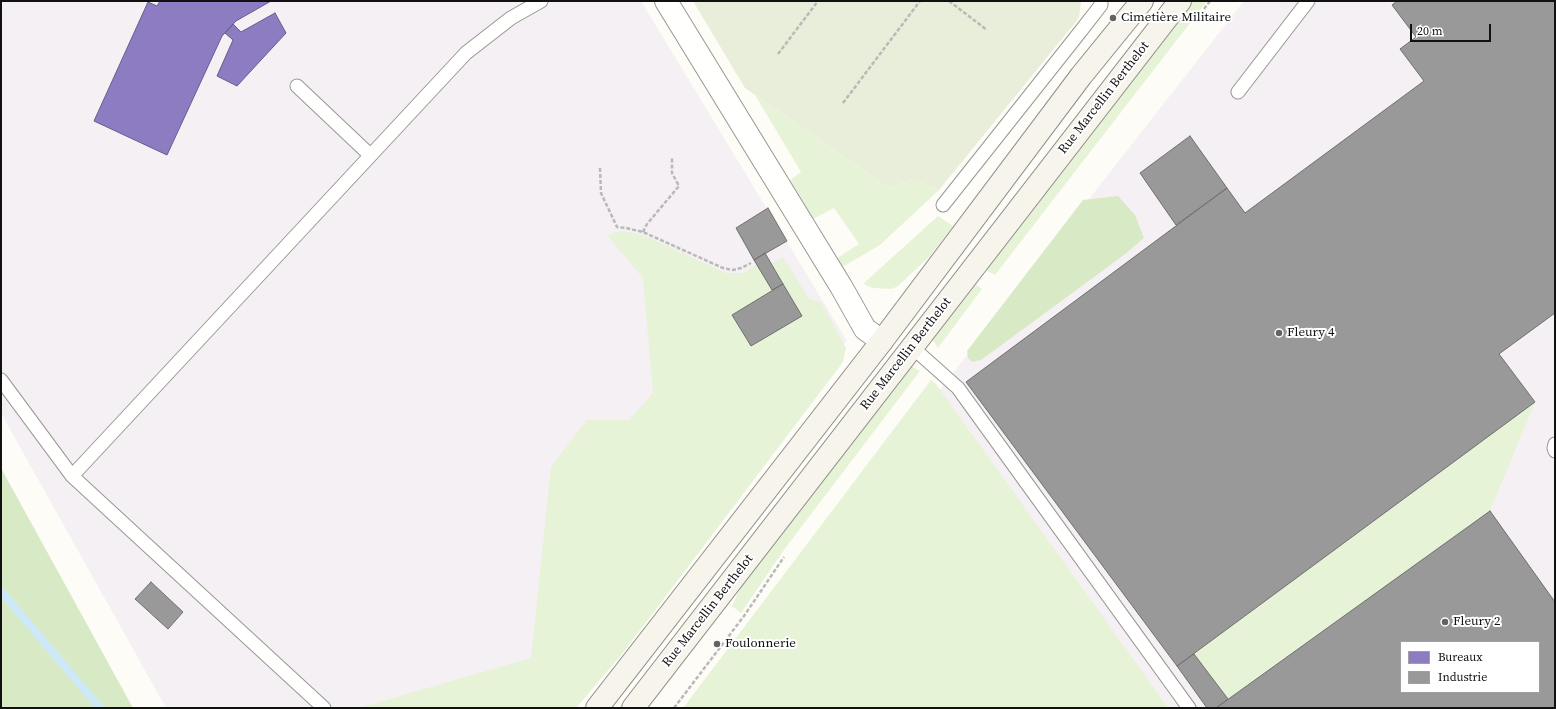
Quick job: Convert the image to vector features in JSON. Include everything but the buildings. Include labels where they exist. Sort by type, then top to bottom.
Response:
[{"type":"main road","name":"Rue Marcellin Berthelot","points":[[597,708],[882,341],[1081,76],[1142,1]]},
{"type":"main road","name":"Rue Marcellin Berthelot","points":[[632,708],[1180,1]]},
{"type":"street","points":[[666,1],[842,288],[865,329],[882,341]]},
{"type":"lane","points":[[72,476],[466,53],[511,18],[541,1]]},
{"type":"lane","points":[[943,205],[1080,32],[1101,4],[1101,1]]},
{"type":"lane","points":[[1238,92],[1308,1]]},
{"type":"lane","points":[[297,86],[370,155]]},
{"type":"lane","points":[[912,347],[958,388],[1189,708]]},
{"type":"lane","points":[[1,380],[72,476],[324,708]]},
{"type":"lane","points":[[1555,444],[1555,451]]},
{"type":"path","points":[[778,54],[818,1]]},
{"type":"path","points":[[843,103],[920,1]]},
{"type":"path","points":[[949,1],[988,30]]},
{"type":"path","points":[[643,232],[647,224],[679,186],[672,173],[672,157]]},
{"type":"path","points":[[600,168],[601,194],[617,227],[643,232],[723,268],[737,269],[752,263]]},
{"type":"shaded area","points":[[1,1],[641,1],[847,341],[822,368],[544,708],[166,708],[1,413]]},
{"type":"shaded area","points":[[1244,1],[1555,1],[1555,708],[1128,708],[917,419]]},
{"type":"green space","points":[[693,1],[1081,1],[1079,18],[939,190],[913,179],[889,188],[745,88]]},
{"type":"green space","points":[[1190,1],[1207,1],[995,275],[983,269]]},
{"type":"green space","points":[[755,95],[889,188],[913,179],[939,190],[880,245],[839,269],[834,260],[859,244],[834,208],[813,219],[790,180],[801,172]]},
{"type":"green space","points":[[1118,196],[1135,215],[1144,238],[1124,255],[981,360],[972,362],[968,358],[967,351],[1083,200]]},
{"type":"green space","points":[[938,216],[953,226],[929,257],[898,286],[892,289],[873,288],[865,285],[864,283]]},
{"type":"green space","points":[[621,231],[643,235],[726,273],[744,273],[757,264],[772,290],[732,315],[751,346],[802,316],[772,264],[783,257],[809,299],[821,302],[846,348],[843,362],[622,654],[576,708],[363,708],[362,707],[531,658],[551,467],[587,420],[629,420],[653,393],[643,278],[607,235]]},
{"type":"green space","points":[[972,281],[982,289],[938,348],[930,336]]},
{"type":"green space","points":[[909,365],[920,371],[786,547],[741,613],[732,606],[744,580]]},
{"type":"green space","points":[[931,380],[936,384],[1168,708],[683,708]]},
{"type":"green space","points":[[1535,402],[1490,511],[1228,699],[1194,654]]},
{"type":"green space","points":[[1,468],[133,708],[1,708]]},
{"type":"waterway","points":[[1,591],[100,708]]},
{"type":"place","name":"Cimetière Militaire","points":[[1113,18]]},
{"type":"place","name":"Fleury 4","points":[[1279,333]]},
{"type":"place","name":"Fleury 2","points":[[1445,622]]},
{"type":"place","name":"Foulonnerie","points":[[717,644]]}]
